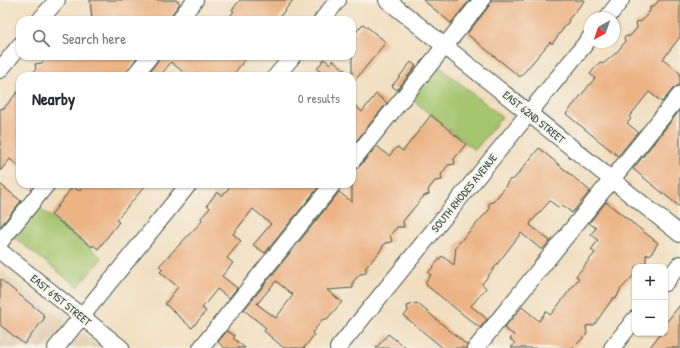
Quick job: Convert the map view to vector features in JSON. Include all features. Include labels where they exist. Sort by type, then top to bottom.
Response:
[{"type":"street","points":[[43,16],[57,0]]},
{"type":"street","points":[[182,16],[195,0]]},
{"type":"street","points":[[325,16],[338,0]]},
{"type":"street","name":"EAST 62ND STREET","points":[[387,0],[680,234]]},
{"type":"street","points":[[356,156],[482,0]]},
{"type":"street","points":[[612,12],[621,0]]},
{"type":"street","name":"SOUTH RHODES AVENUE","points":[[338,348],[584,45]]},
{"type":"street","points":[[0,70],[16,50]]},
{"type":"street","points":[[137,72],[147,60]]},
{"type":"street","points":[[279,72],[290,60]]},
{"type":"street","points":[[476,348],[680,95]]},
{"type":"street","points":[[0,242],[44,188]]},
{"type":"street","points":[[56,348],[186,188]]},
{"type":"street","points":[[201,348],[330,188]]},
{"type":"street","name":"EAST 61ST STREET","points":[[0,251],[121,348]]},
{"type":"street","points":[[668,278],[680,264]]},
{"type":"street","points":[[612,348],[632,323]]},
{"type":"shaded area","points":[[0,270],[65,322],[45,348],[0,348]]},
{"type":"shaded area","points":[[81,333],[99,348],[69,348]]},
{"type":"green space","points":[[436,64],[502,117],[475,150],[409,97]]},
{"type":"green space","points":[[35,204],[102,258],[78,287],[11,235]]},
{"type":"building","points":[[90,0],[176,0],[180,3],[171,16],[92,16]]},
{"type":"building","points":[[240,0],[293,0],[280,16],[230,16],[234,11],[232,10]]},
{"type":"building","points":[[423,0],[470,0],[451,23]]},
{"type":"building","points":[[491,0],[585,0],[568,20],[569,21],[552,44],[550,42],[520,77],[467,34],[489,6]]},
{"type":"building","points":[[659,0],[680,0],[680,37],[663,59],[680,73],[680,84],[673,89],[662,102],[649,92],[629,117],[631,119],[627,123],[638,132],[618,156],[566,114],[595,78],[590,74],[600,62],[603,64],[617,52],[625,42],[624,37],[630,36],[637,28],[636,22],[642,21],[650,11],[650,7],[653,7]]},
{"type":"building","points":[[363,24],[386,42],[356,79],[356,72],[352,72],[352,60],[356,60],[356,32]]},
{"type":"building","points":[[44,60],[135,60],[127,72],[33,72],[36,69],[35,64],[42,63]]},
{"type":"building","points":[[158,60],[245,60],[235,72],[183,72],[171,62],[163,72],[151,72],[150,71]]},
{"type":"building","points":[[323,60],[330,64],[333,60],[347,72],[321,72],[317,69]]},
{"type":"building","points":[[411,62],[416,66],[397,90],[392,86]]},
{"type":"building","points":[[16,94],[16,164],[10,159],[0,171],[0,109],[4,108]]},
{"type":"building","points":[[376,94],[387,103],[356,141],[356,107],[362,112]]},
{"type":"building","points":[[680,110],[680,207],[633,169]]},
{"type":"building","points":[[431,115],[466,144],[454,159],[455,164],[448,165],[441,175],[442,180],[435,181],[428,190],[429,194],[424,196],[403,221],[404,227],[397,227],[390,235],[392,242],[385,243],[378,254],[366,267],[366,273],[360,274],[353,282],[353,288],[327,290],[342,302],[327,319],[323,319],[312,333],[314,335],[304,348],[284,348],[264,331],[266,328],[244,310],[339,192],[352,202],[352,188],[356,188],[356,168],[359,167],[377,146],[389,156],[397,147],[403,151]],"holes":[[[276,281],[293,295],[276,318],[257,304]]]},
{"type":"building","points":[[539,148],[590,191],[572,213],[562,205],[559,208],[550,201],[531,222],[530,225],[550,241],[542,250],[521,233],[482,284],[486,288],[471,306],[487,319],[480,328],[426,285],[427,283],[425,282],[431,275],[428,273],[442,256],[454,265],[456,246],[489,210],[489,203],[493,202],[509,180],[514,179]]},
{"type":"building","points":[[0,184],[21,201],[0,227]]},
{"type":"building","points":[[71,188],[75,188],[79,191],[81,188],[144,188],[116,220],[119,222],[98,249],[93,245],[92,247],[51,215]]},
{"type":"building","points":[[229,188],[318,188],[265,253],[253,245],[271,224],[253,209],[233,234],[241,241],[227,258],[233,263],[222,276],[237,288],[229,298],[217,289],[202,308],[206,311],[192,328],[165,304],[178,287],[160,272],[163,269],[159,266],[202,221],[201,218],[210,208],[207,205],[217,192],[222,196]]},
{"type":"building","points":[[606,202],[658,243],[651,254],[646,255],[646,262],[642,264],[632,264],[632,277],[620,290],[617,297],[613,298],[594,325],[586,326],[587,334],[573,348],[511,348],[515,343],[510,339],[514,335],[504,328],[522,307],[539,321],[546,311],[550,315],[579,278],[576,276],[595,253],[591,250],[598,240],[591,234],[596,228],[589,223]]},
{"type":"building","points":[[0,279],[43,314],[44,319],[24,344],[0,325]]},
{"type":"building","points":[[417,303],[467,345],[467,348],[443,348],[404,316],[408,311],[407,306]]},
{"type":"building","points":[[680,305],[680,348],[649,348],[659,336],[668,336],[668,320]]},
{"type":"building","points":[[227,331],[235,336],[233,338],[245,348],[225,348],[218,342]]},
{"type":"building","points":[[388,334],[406,348],[376,348]]}]
